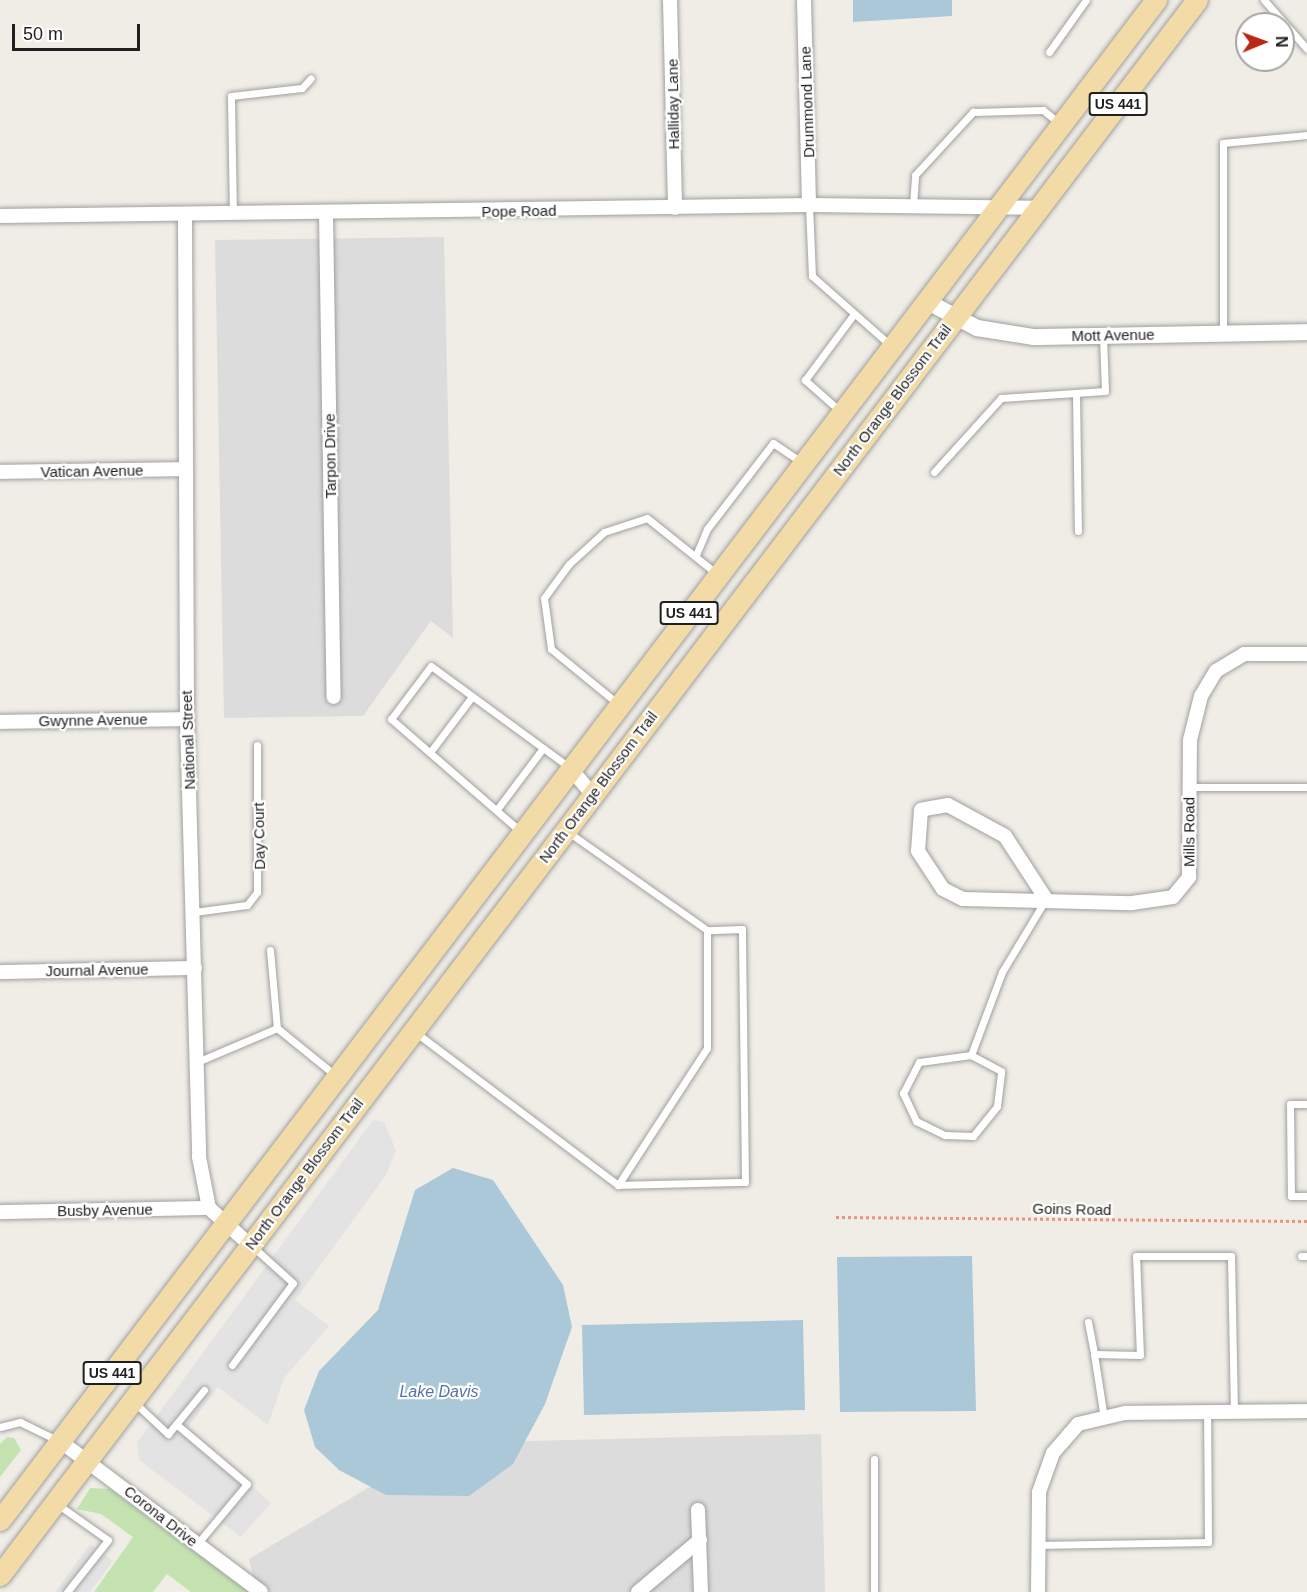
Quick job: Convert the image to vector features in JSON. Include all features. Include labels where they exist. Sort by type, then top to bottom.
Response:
[{"type":"main road","name":"US 441","points":[[0,1520],[1156,0]]},
{"type":"main road","name":"North Orange Blossom Trail","points":[[0,1575],[1197,0]]},
{"type":"street","name":"Halliday Lane","points":[[670,0],[675,208]]},
{"type":"street","name":"Drummond Lane","points":[[804,0],[809,205]]},
{"type":"street","name":"Pope Road","points":[[0,216],[326,214],[809,205],[1039,208]]},
{"type":"street","name":"Tarpon Drive","points":[[326,214],[334,697]]},
{"type":"street","name":"National Street","points":[[185,215],[187,719],[199,1157],[209,1208],[224,1226],[250,1245]]},
{"type":"street","name":"Mott Avenue","points":[[926,301],[954,319],[1006,334],[1103,336],[1307,332]]},
{"type":"street","name":"Vatican Avenue","points":[[0,472],[185,469]]},
{"type":"street","name":"Mills Road","points":[[1046,899],[1005,836],[948,805],[921,810],[918,851],[943,888],[963,899],[1046,899],[1132,903],[1173,897],[1189,877],[1190,740],[1201,696],[1216,671],[1244,654],[1307,654]]},
{"type":"street","name":"Gwynne Avenue","points":[[0,722],[187,719]]},
{"type":"street","points":[[571,769],[592,794]]},
{"type":"street","name":"Journal Avenue","points":[[0,972],[195,968]]},
{"type":"street","name":"Busby Avenue","points":[[0,1212],[209,1208]]},
{"type":"street","points":[[1038,1592],[1039,1492],[1053,1453],[1077,1424],[1104,1418],[1207,1412],[1307,1411]]},
{"type":"street","name":"Corona Drive","points":[[60,1441],[261,1592]]},
{"type":"street","points":[[698,1510],[701,1592]]},
{"type":"street","points":[[638,1592],[699,1540]]},
{"type":"lane","points":[[1048,52],[1086,0]]},
{"type":"lane","points":[[1264,0],[1307,49]]},
{"type":"lane","points":[[233,215],[231,96],[302,88],[311,78]]},
{"type":"lane","points":[[913,206],[915,176],[973,112],[1043,110],[1061,125]]},
{"type":"lane","points":[[1223,333],[1223,143],[1307,135]]},
{"type":"lane","points":[[809,205],[812,276],[891,347]]},
{"type":"lane","points":[[842,413],[805,381],[854,314]]},
{"type":"lane","points":[[934,472],[1001,398],[1105,391],[1103,336]]},
{"type":"lane","points":[[1076,393],[1078,531]]},
{"type":"lane","points":[[696,555],[707,529],[773,443],[803,463]]},
{"type":"lane","points":[[620,704],[551,649],[544,598],[569,564],[604,532],[633,520],[656,520],[718,575]]},
{"type":"lane","points":[[522,832],[498,808],[391,719],[431,666],[471,698],[571,769]]},
{"type":"lane","points":[[430,751],[471,698]]},
{"type":"lane","name":"Day Court","points":[[194,912],[247,905],[257,892],[257,745]]},
{"type":"lane","points":[[498,808],[543,748]]},
{"type":"lane","points":[[1189,787],[1307,787]]},
{"type":"lane","points":[[413,1030],[618,1185],[745,1182],[742,929],[706,930],[565,830]]},
{"type":"lane","points":[[971,1055],[1002,972],[1046,899]]},
{"type":"lane","points":[[618,1185],[707,1048],[706,930]]},
{"type":"lane","points":[[270,950],[277,1028],[337,1076]]},
{"type":"lane","points":[[197,1062],[277,1028]]},
{"type":"lane","points":[[971,1055],[1001,1071],[997,1106],[973,1136],[945,1135],[916,1121],[903,1093],[919,1062],[971,1055]]},
{"type":"lane","points":[[1307,1104],[1290,1104],[1291,1196],[1307,1196]]},
{"type":"lane","points":[[232,1365],[292,1283],[250,1245]]},
{"type":"lane","points":[[1094,1354],[1140,1355],[1136,1256],[1231,1256],[1234,1412]]},
{"type":"lane","points":[[1088,1322],[1104,1418]]},
{"type":"lane","points":[[132,1401],[168,1434],[204,1390]]},
{"type":"lane","points":[[1039,1545],[1208,1542],[1207,1412]]},
{"type":"lane","points":[[0,1427],[20,1422],[60,1441]]},
{"type":"lane","points":[[176,1424],[247,1484],[197,1544]]},
{"type":"lane","points":[[874,1459],[874,1592]]},
{"type":"lane","points":[[55,1502],[108,1540],[67,1592]]},
{"type":"path","name":"Goins Road","points":[[836,1217],[1307,1221]]},
{"type":"shaded area","points":[[444,237],[453,638],[431,621],[363,716],[224,718],[215,240]]},
{"type":"shaded area","points":[[373,1120],[384,1122],[396,1150],[386,1175],[295,1300],[329,1326],[284,1378],[268,1425],[218,1387],[186,1430],[271,1503],[241,1537],[139,1460],[137,1443]]},
{"type":"shaded area","points":[[821,1434],[825,1592],[257,1592],[249,1559],[443,1443]]},
{"type":"shaded area","points":[[90,1544],[113,1561],[90,1592],[55,1592]]},
{"type":"green space","points":[[7,1437],[14,1438],[21,1450],[0,1477],[0,1444]]},
{"type":"green space","points":[[90,1488],[110,1489],[249,1592],[191,1592],[167,1574],[153,1592],[94,1592],[133,1537],[101,1514],[77,1509]]},
{"type":"water","points":[[853,0],[952,0],[952,16],[853,22]]},
{"type":"water","name":"Lake Davis","points":[[453,1168],[493,1180],[563,1285],[572,1327],[545,1404],[513,1464],[469,1496],[386,1495],[339,1470],[315,1447],[304,1410],[319,1371],[378,1310],[415,1190]]},
{"type":"water","points":[[972,1256],[976,1411],[840,1412],[837,1257]]},
{"type":"water","points":[[803,1320],[805,1410],[584,1415],[582,1325]]}]
